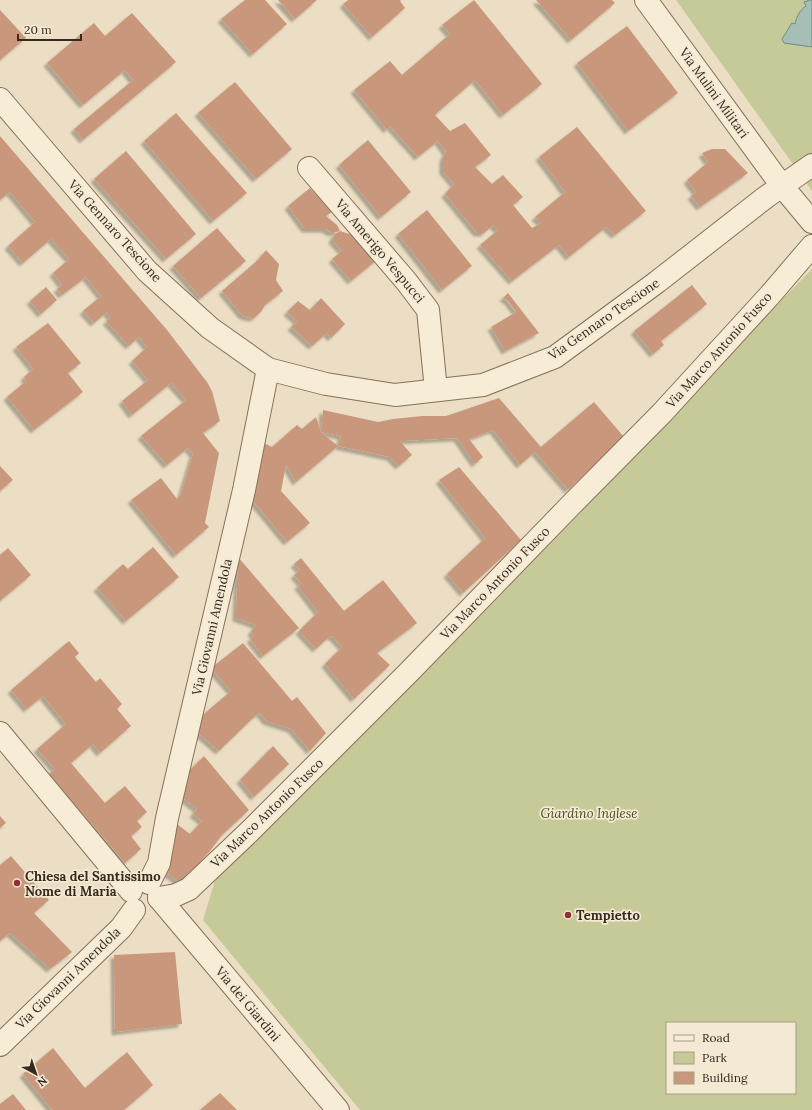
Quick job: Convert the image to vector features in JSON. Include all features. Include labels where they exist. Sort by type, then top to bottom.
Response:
[{"type":"street","name":"Via Mulini Militari","points":[[646,0],[782,186]]},
{"type":"street","name":"Via Gennaro Tescione","points":[[0,99],[147,271],[210,328],[268,370],[326,384],[395,395],[483,385],[555,357],[812,165]]},
{"type":"street","name":"Via Amerigo Vespucci","points":[[309,168],[401,275],[428,310],[436,390]]},
{"type":"street","points":[[782,186],[812,222]]},
{"type":"street","name":"Via Marco Antonio Fusco","points":[[143,895],[176,895],[189,889],[249,832],[410,671],[662,413],[812,246]]},
{"type":"street","name":"Via Giovanni Amendola","points":[[0,1044],[121,928],[143,895],[159,863],[167,818],[244,490],[268,370]]},
{"type":"street","name":"Via dei Giardini","points":[[0,733],[143,895],[338,1110]]},
{"type":"green space","points":[[676,0],[812,0],[812,191]]},
{"type":"green space","name":"Giardino Inglese","points":[[812,269],[812,1110],[360,1110],[203,920],[217,874]]},
{"type":"water","points":[[812,0],[812,47],[784,43],[782,39],[792,23],[795,24],[799,14],[806,6],[804,2]]},
{"type":"building","points":[[245,0],[265,0],[287,24],[253,54],[221,19]]},
{"type":"building","points":[[278,0],[317,0],[295,19]]},
{"type":"building","points":[[348,0],[401,0],[400,1],[405,8],[372,37],[343,4]]},
{"type":"building","points":[[474,0],[542,84],[503,115],[475,80],[435,115],[450,131],[465,123],[491,155],[475,167],[492,184],[503,175],[523,197],[513,205],[532,228],[541,223],[535,217],[565,192],[539,157],[577,127],[646,211],[615,235],[606,227],[569,257],[559,245],[512,281],[480,245],[498,230],[493,225],[484,233],[477,233],[445,194],[454,184],[443,171],[443,158],[446,152],[438,141],[418,157],[390,126],[387,130],[354,90],[390,61],[402,75],[450,34],[442,25]]},
{"type":"building","points":[[536,0],[612,0],[615,3],[571,40]]},
{"type":"building","points":[[0,10],[26,38],[0,60]]},
{"type":"building","points":[[132,13],[176,62],[83,140],[74,129],[133,80],[125,70],[83,105],[47,63],[94,23],[105,36]]},
{"type":"building","points":[[627,26],[678,93],[628,131],[577,63]]},
{"type":"building","points":[[235,82],[292,149],[256,179],[198,113]]},
{"type":"building","points":[[176,113],[247,193],[213,221],[144,141]]},
{"type":"building","points":[[0,136],[167,330],[207,382],[212,391],[220,421],[203,433],[219,453],[205,523],[209,527],[176,555],[131,500],[161,478],[177,499],[181,494],[193,454],[188,448],[167,465],[141,436],[186,400],[171,383],[132,415],[122,401],[148,380],[132,361],[147,347],[139,337],[129,346],[106,321],[111,318],[107,312],[94,323],[83,311],[101,296],[86,277],[62,295],[57,289],[62,285],[53,273],[69,259],[51,239],[23,263],[8,246],[35,222],[10,192],[0,200]]},
{"type":"building","points":[[368,140],[411,192],[381,217],[339,165]]},
{"type":"building","points":[[712,149],[725,149],[748,173],[700,207],[691,196],[696,192],[687,180],[708,162],[702,153]]},
{"type":"building","points":[[126,151],[196,234],[166,259],[94,179]]},
{"type":"building","points":[[310,188],[332,212],[326,216],[337,225],[340,231],[332,233],[325,229],[305,229],[288,206]]},
{"type":"building","points":[[427,210],[472,266],[442,290],[398,234]]},
{"type":"building","points":[[217,228],[246,261],[201,298],[173,266]]},
{"type":"building","points":[[355,230],[378,259],[351,281],[332,259],[342,251],[332,240],[335,234],[340,231],[349,234]]},
{"type":"building","points":[[266,250],[279,264],[276,280],[283,291],[265,305],[261,312],[254,318],[246,317],[242,315],[222,291],[258,260]]},
{"type":"building","points":[[692,285],[707,304],[661,341],[664,345],[653,354],[634,331]]},
{"type":"building","points":[[46,287],[57,300],[41,314],[30,301]]},
{"type":"building","points":[[508,293],[539,333],[505,351],[491,327],[516,312],[508,301],[503,298]]},
{"type":"building","points":[[321,298],[345,324],[331,338],[327,333],[312,346],[291,327],[297,321],[287,312],[298,301],[310,310]]},
{"type":"building","points":[[48,323],[81,363],[68,373],[83,392],[34,430],[7,397],[26,381],[24,377],[33,369],[16,347]]},
{"type":"building","points":[[499,398],[541,447],[594,402],[624,437],[568,490],[535,452],[520,465],[493,430],[469,439],[483,457],[475,464],[457,438],[400,441],[412,455],[399,466],[390,457],[338,446],[341,436],[321,432],[323,410],[378,422],[422,416],[446,416]]},
{"type":"building","points":[[316,417],[321,432],[338,446],[296,482],[286,465],[281,491],[310,523],[287,542],[244,490],[254,438],[272,447],[297,425],[302,429]]},
{"type":"building","points":[[0,466],[13,480],[0,491]]},
{"type":"building","points":[[459,467],[521,540],[463,593],[447,574],[485,538],[439,480]]},
{"type":"building","points":[[153,547],[179,577],[126,621],[97,588],[123,564],[128,569]]},
{"type":"building","points":[[8,548],[31,575],[0,601],[0,555]]},
{"type":"building","points":[[238,557],[299,628],[263,656],[250,639],[254,636],[251,632],[256,625],[236,618]]},
{"type":"building","points":[[301,558],[344,611],[383,580],[417,623],[377,653],[390,665],[354,699],[325,664],[342,647],[334,638],[330,636],[316,649],[299,631],[318,612],[298,586],[301,583],[294,575],[300,570],[294,564]]},
{"type":"building","points":[[69,641],[79,653],[75,657],[96,682],[100,678],[122,704],[117,709],[131,726],[100,753],[93,744],[71,763],[105,803],[125,786],[147,812],[137,821],[142,827],[131,836],[141,849],[125,863],[49,774],[55,769],[37,749],[66,724],[43,696],[27,709],[11,690]]},
{"type":"building","points":[[243,643],[292,701],[297,697],[326,733],[310,751],[291,729],[266,721],[260,713],[219,751],[196,731],[198,719],[231,691],[211,668]]},
{"type":"building","points":[[273,746],[289,764],[254,797],[240,780]]},
{"type":"building","points":[[204,756],[249,810],[222,835],[210,851],[181,883],[168,874],[177,824],[190,834],[202,821],[193,814],[197,809],[183,798],[188,772]]},
{"type":"building","points":[[0,816],[6,823],[0,828]]},
{"type":"building","points":[[11,856],[49,900],[34,913],[72,952],[50,969],[10,933],[0,941],[0,865]]},
{"type":"building","points":[[175,952],[182,1024],[115,1032],[114,955]]},
{"type":"building","points":[[53,1048],[85,1088],[127,1052],[153,1085],[124,1110],[52,1110],[23,1074]]},
{"type":"building","points":[[220,1093],[237,1110],[200,1110]]},
{"type":"building","points":[[13,1094],[26,1110],[0,1110],[0,1104]]},
{"type":"place","name":"Chiesa del Santissimo Nome di Maria","points":[[17,883]]},
{"type":"place","name":"Tempietto","points":[[568,915]]}]
